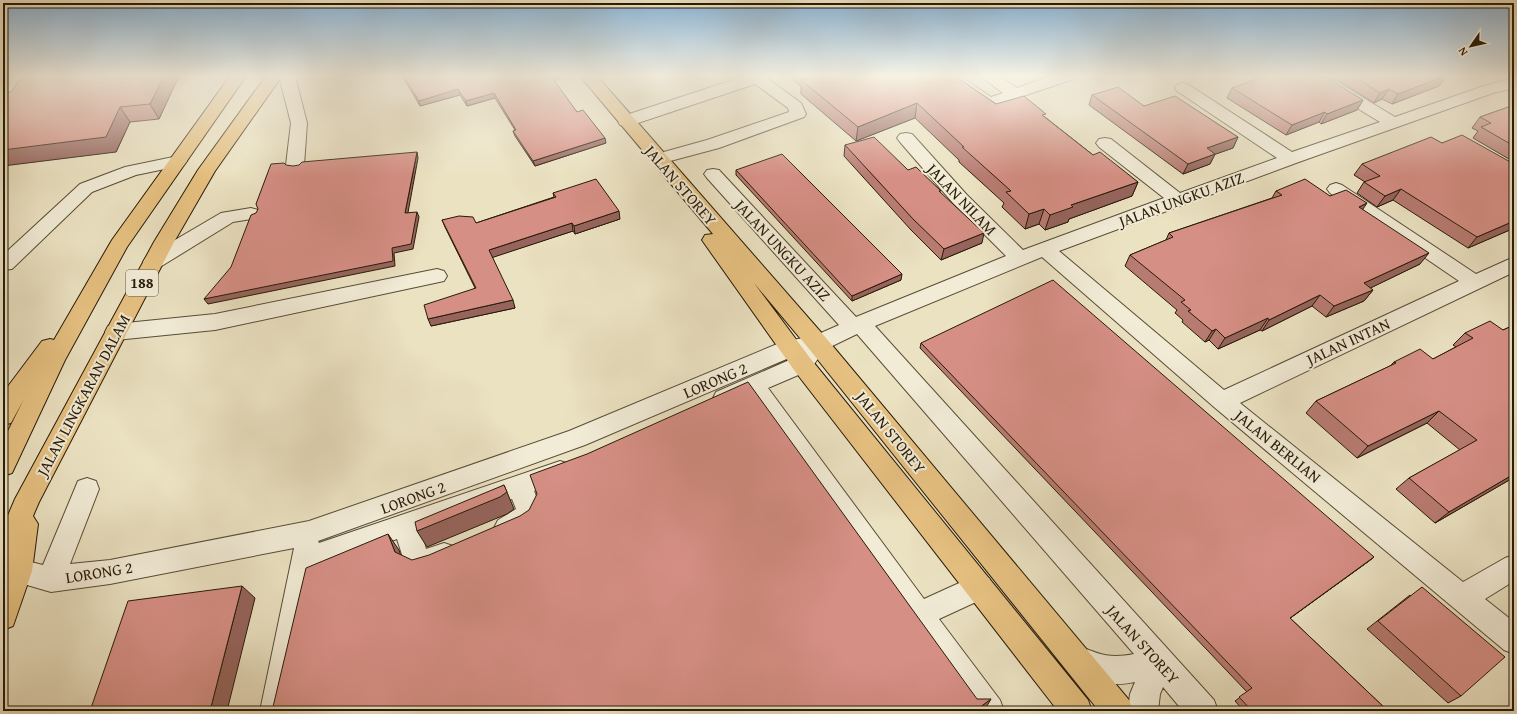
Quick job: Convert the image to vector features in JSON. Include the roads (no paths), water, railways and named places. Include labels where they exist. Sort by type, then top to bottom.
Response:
[{"type":"main road","name":"188","points":[[3,466],[54,360],[119,245],[214,109]]},
{"type":"main road","name":"JALAN LINGKARAN DALAM","points":[[11,563],[28,499],[116,332],[153,262],[207,170],[250,109]]},
{"type":"main road","points":[[617,109],[626,120]]},
{"type":"main road","name":"JALAN STOREY","points":[[626,120],[818,344],[1118,711]]},
{"type":"main road","name":"JALAN STOREY","points":[[626,120],[796,356],[1077,711]]},
{"type":"main road","points":[[3,416],[14,396],[33,368],[90,296]]},
{"type":"main road","points":[[3,617],[11,563]]},
{"type":"street","points":[[295,109],[298,123],[295,165]]},
{"type":"street","points":[[626,120],[659,109]]},
{"type":"street","points":[[659,159],[713,144],[798,114],[796,109]]},
{"type":"street","points":[[1215,109],[1290,159]]},
{"type":"street","points":[[1371,109],[1394,123]]},
{"type":"street","name":"JALAN UNGKU AZIZ","points":[[818,344],[857,325],[1020,258],[1173,201],[1434,109]]},
{"type":"street","name":"JALAN NILAM","points":[[906,138],[960,199],[1020,258]]},
{"type":"street","points":[[1100,145],[1173,201]]},
{"type":"street","points":[[4,264],[86,188],[131,171],[178,161]]},
{"type":"street","name":"JALAN UNGKU AZIZ","points":[[713,174],[857,325]]},
{"type":"street","points":[[1336,189],[1474,282]]},
{"type":"street","points":[[153,262],[228,217],[251,214]]},
{"type":"street","name":"JALAN BERLIAN","points":[[1044,249],[1222,401],[1514,640]]},
{"type":"street","name":"JALAN INTAN","points":[[1222,401],[1474,282],[1513,266]]},
{"type":"street","points":[[116,332],[215,322],[437,276]]},
{"type":"street","name":"JALAN STOREY","points":[[857,325],[1203,711]]},
{"type":"street","points":[[674,421],[753,385],[796,356],[818,344]]},
{"type":"street","name":"LORONG 2","points":[[11,563],[51,579],[110,572],[309,533],[578,438],[796,356]]},
{"type":"street","points":[[753,385],[990,711]]},
{"type":"street","points":[[305,560],[582,463]]},
{"type":"street","points":[[406,525],[416,558],[422,562],[429,561],[517,523],[526,517],[529,511],[519,485]]},
{"type":"street","points":[[51,579],[87,488]]},
{"type":"street","points":[[276,711],[309,533]]},
{"type":"street","points":[[1462,597],[1514,567]]},
{"type":"street","points":[[919,615],[979,587]]},
{"type":"street","points":[[1076,659],[1099,669],[1110,670],[1121,670],[1159,662]]},
{"type":"street","points":[[1142,711],[1145,694],[1159,662]]}]
